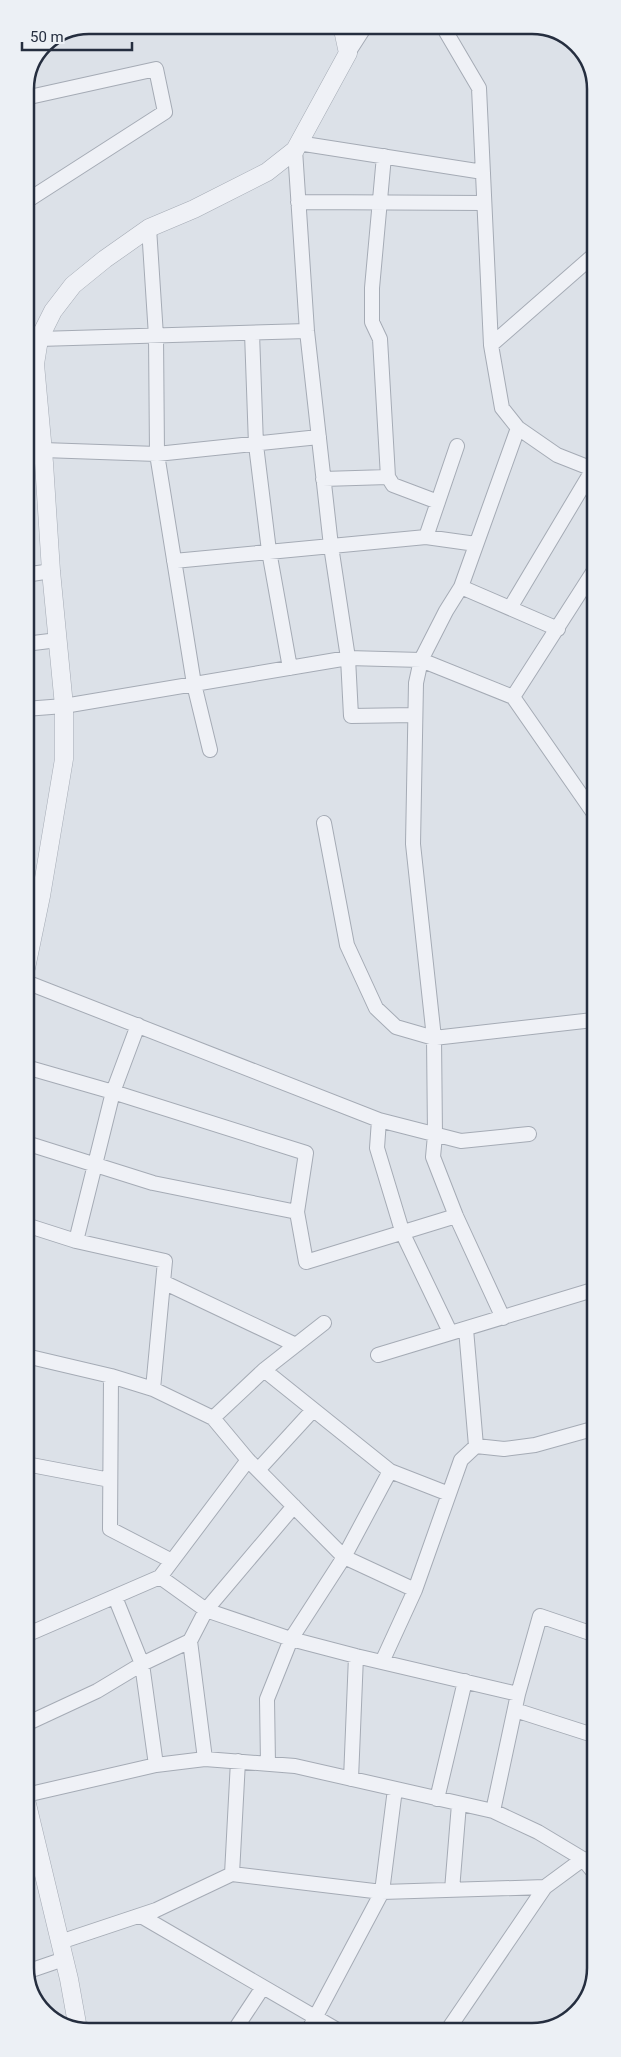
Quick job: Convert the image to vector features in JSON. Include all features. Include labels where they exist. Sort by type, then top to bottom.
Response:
[{"type":"street","points":[[344,34],[348,53]]},
{"type":"street","points":[[34,371],[39,340],[52,311],[73,285],[149,228],[194,209],[268,172],[296,146],[360,34]]},
{"type":"street","points":[[447,34],[479,88],[490,345],[502,408],[518,428],[557,455],[587,466]]},
{"type":"street","points":[[34,96],[156,69],[165,112],[34,196]]},
{"type":"street","points":[[296,146],[384,156],[483,172]]},
{"type":"street","points":[[296,146],[307,331],[331,546],[348,658],[351,716],[416,715]]},
{"type":"street","points":[[384,156],[372,288],[372,322],[380,339],[388,477],[393,485],[438,502]]},
{"type":"street","points":[[298,202],[484,203]]},
{"type":"street","points":[[149,228],[156,336],[157,454],[194,684],[210,750]]},
{"type":"street","points":[[490,345],[587,261]]},
{"type":"street","points":[[34,336],[39,340],[307,331]]},
{"type":"street","points":[[252,333],[256,445],[269,551],[290,668]]},
{"type":"street","points":[[34,406],[43,450],[51,571],[64,706],[64,759],[34,930]]},
{"type":"street","points":[[503,1318],[456,1216],[432,1157],[435,1135],[434,1038],[413,844],[416,683],[421,660],[446,611],[461,588],[518,428]]},
{"type":"street","points":[[43,450],[157,454],[319,437]]},
{"type":"street","points":[[426,537],[457,446]]},
{"type":"street","points":[[323,479],[388,477]]},
{"type":"street","points":[[510,608],[587,481]]},
{"type":"street","points":[[174,562],[269,551],[426,537],[476,544]]},
{"type":"street","points":[[34,574],[51,571]]},
{"type":"street","points":[[513,697],[587,582]]},
{"type":"street","points":[[461,588],[558,628]]},
{"type":"street","points":[[34,643],[58,640]]},
{"type":"street","points":[[34,708],[64,706],[348,658],[421,660],[513,697],[587,803]]},
{"type":"street","points":[[324,823],[347,945],[376,1008],[396,1027],[434,1038],[587,1021]]},
{"type":"street","points":[[34,985],[379,1120],[461,1141],[529,1134]]},
{"type":"street","points":[[76,1241],[113,1092],[138,1025]]},
{"type":"street","points":[[34,1069],[113,1092],[306,1153],[297,1212],[306,1262],[403,1234],[456,1216]]},
{"type":"street","points":[[379,1120],[377,1148],[403,1234],[450,1332]]},
{"type":"street","points":[[34,1146],[154,1183],[297,1212]]},
{"type":"street","points":[[34,1228],[76,1241],[165,1262],[153,1389]]},
{"type":"street","points":[[164,1282],[296,1345]]},
{"type":"street","points":[[378,1355],[587,1292]]},
{"type":"street","points":[[213,1418],[264,1370],[324,1323]]},
{"type":"street","points":[[466,1329],[476,1446]]},
{"type":"street","points":[[34,1358],[111,1376],[153,1389],[213,1418],[253,1465],[344,1556],[415,1590]]},
{"type":"street","points":[[264,1370],[390,1471],[449,1494]]},
{"type":"street","points":[[111,1376],[110,1529],[172,1561]]},
{"type":"street","points":[[34,1631],[160,1578],[172,1561],[253,1465],[313,1410]]},
{"type":"street","points":[[382,1662],[415,1590],[461,1460],[476,1446],[504,1449],[535,1445],[587,1431]]},
{"type":"street","points":[[34,1466],[110,1480]]},
{"type":"street","points":[[268,1764],[267,1699],[291,1639],[344,1556],[390,1471]]},
{"type":"street","points":[[206,1759],[190,1641],[206,1610],[294,1506]]},
{"type":"street","points":[[160,1578],[206,1610],[291,1639],[518,1694]]},
{"type":"street","points":[[115,1596],[142,1664],[156,1765]]},
{"type":"street","points":[[493,1811],[514,1710],[540,1616],[587,1632]]},
{"type":"street","points":[[34,1720],[97,1691],[142,1664],[190,1641]]},
{"type":"street","points":[[351,1779],[356,1656]]},
{"type":"street","points":[[437,1799],[465,1681]]},
{"type":"street","points":[[514,1710],[587,1733]]},
{"type":"street","points":[[34,1793],[156,1765],[206,1759],[295,1766],[493,1811],[538,1832],[587,1858]]},
{"type":"street","points":[[232,1874],[238,1761]]},
{"type":"street","points":[[313,2023],[382,1892],[395,1789]]},
{"type":"street","points":[[452,1890],[459,1804]]},
{"type":"street","points":[[34,1852],[62,1951],[76,2021]]},
{"type":"street","points":[[452,2023],[545,1887],[587,1862]]},
{"type":"street","points":[[34,1967],[62,1951],[232,1874],[382,1892],[545,1887]]},
{"type":"street","points":[[141,1916],[325,2023]]},
{"type":"street","points":[[240,2023],[263,1987]]}]
